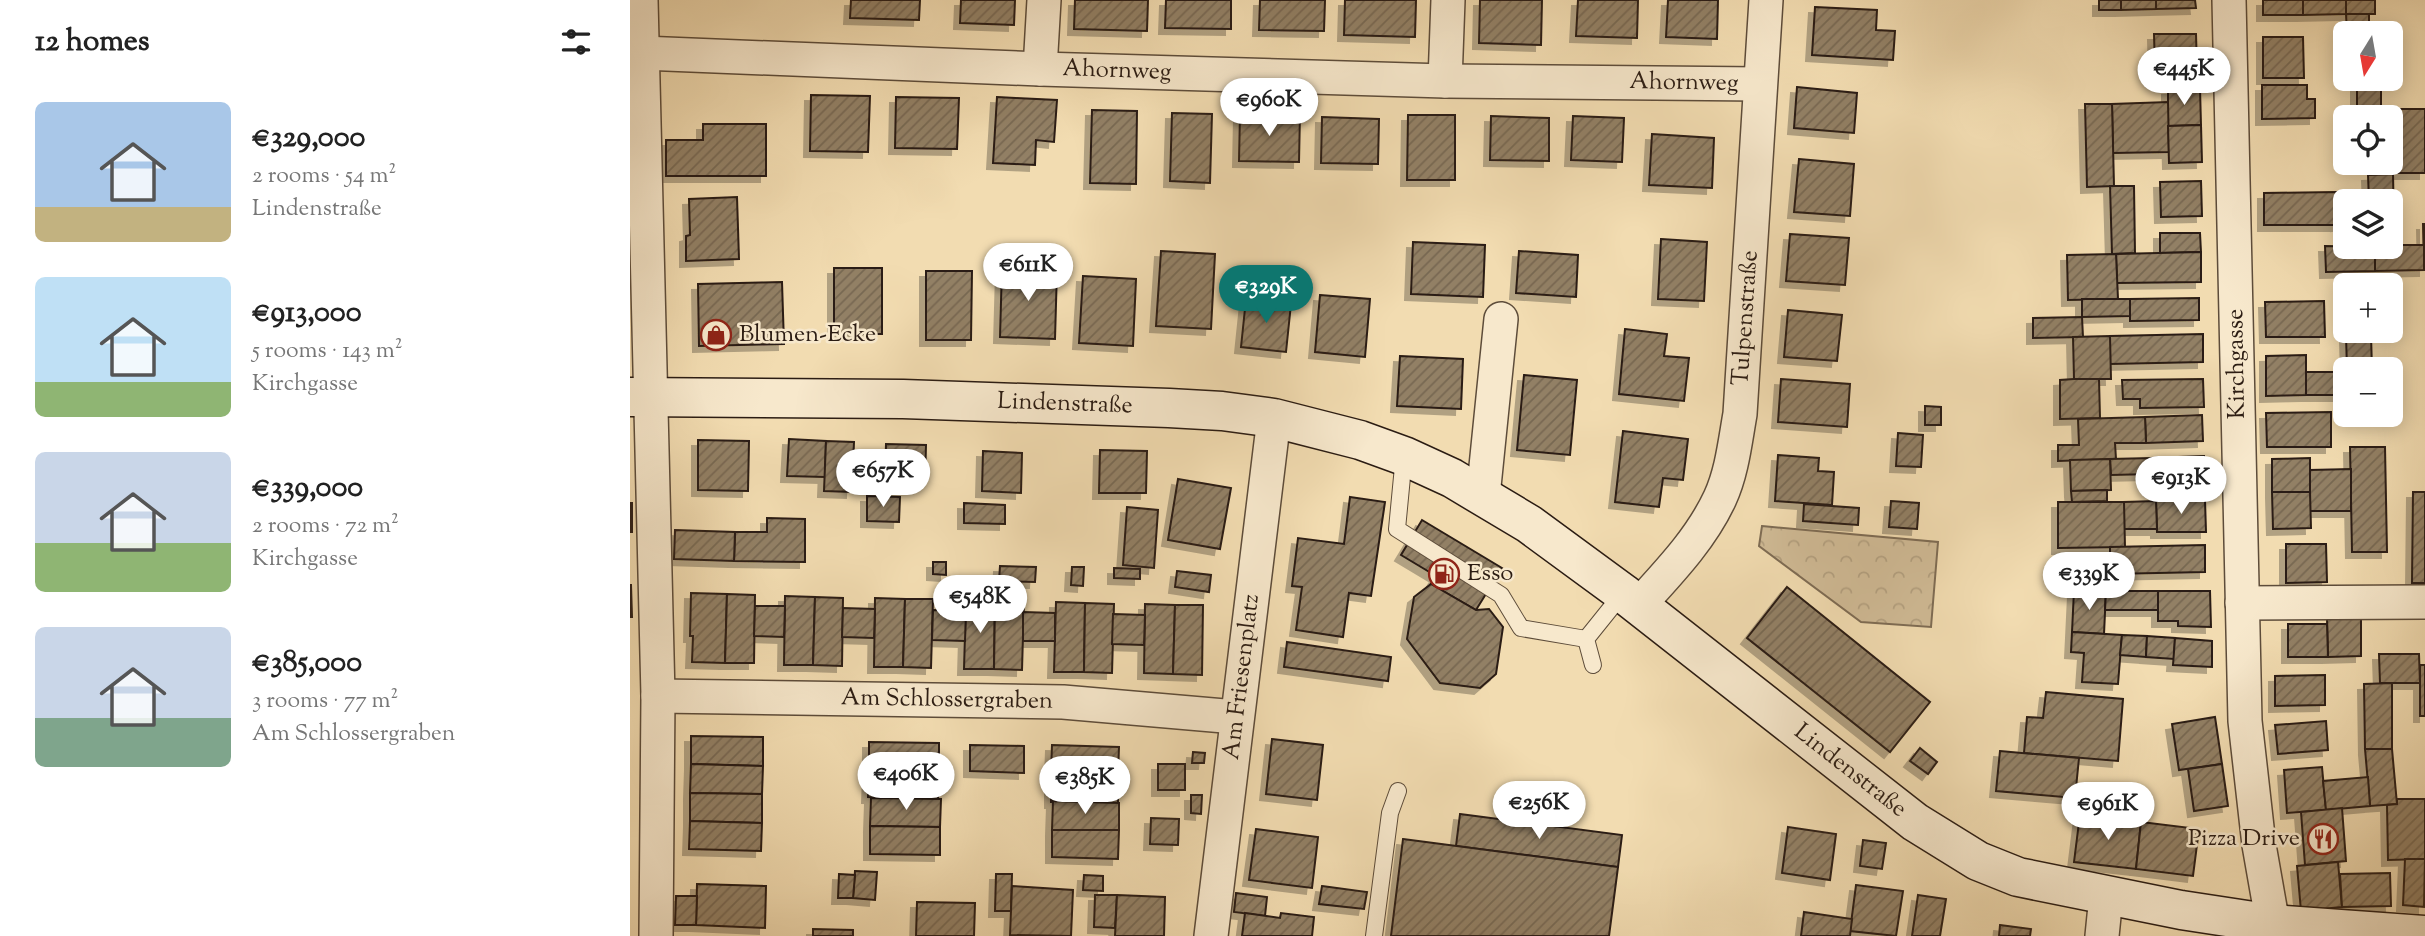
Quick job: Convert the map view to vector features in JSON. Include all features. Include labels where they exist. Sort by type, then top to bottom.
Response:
[{"type":"main road","name":"Lindenstraße","points":[[641,397],[889,398],[1222,411],[1274,418],[1360,440],[1452,478],[1529,524],[1631,599],[1878,794],[1951,846],[1978,861],[2018,877],[2274,930],[2425,935]]},
{"type":"street","points":[[641,0],[641,397],[657,696],[643,778],[656,936]]},
{"type":"street","points":[[1040,69],[1044,0]]},
{"type":"street","points":[[1445,80],[1448,0]]},
{"type":"street","name":"Tulpenstraße","points":[[1631,599],[1684,555],[1704,528],[1721,496],[1733,455],[1740,414],[1766,0]]},
{"type":"street","name":"Kirchgasse","points":[[2229,0],[2245,721],[2255,811],[2274,930]]},
{"type":"street","name":"Ahornweg","points":[[642,53],[1040,69],[1445,80],[1760,84]]},
{"type":"street","points":[[1483,496],[1501,319]]},
{"type":"street","name":"Am Friesenplatz","points":[[1211,936],[1274,418]]},
{"type":"street","points":[[2242,603],[2425,602]]},
{"type":"street","name":"Am Schlossergraben","points":[[657,696],[1063,702],[1236,717]]},
{"type":"street","points":[[2102,936],[2106,896]]},
{"type":"lane","points":[[1404,456],[1397,528],[1501,595],[1521,628],[1586,639]]},
{"type":"lane","points":[[1586,639],[1631,599]]},
{"type":"lane","points":[[1586,639],[1593,665]]},
{"type":"lane","points":[[1374,936],[1390,813],[1398,791]]},
{"type":"green space","points":[[1762,526],[1938,542],[1931,627],[1861,622],[1759,546]]},
{"type":"building","points":[[851,0],[920,0],[919,20],[850,18]]},
{"type":"building","points":[[961,0],[1015,0],[1014,25],[960,23]]},
{"type":"building","points":[[1075,0],[1148,0],[1147,31],[1074,29]]},
{"type":"building","points":[[1166,0],[1231,0],[1231,29],[1165,28]]},
{"type":"building","points":[[1260,0],[1325,0],[1324,31],[1259,30]]},
{"type":"building","points":[[1345,0],[1416,0],[1415,37],[1344,35]]},
{"type":"building","points":[[1480,0],[1542,0],[1541,45],[1479,43]]},
{"type":"building","points":[[1578,0],[1638,0],[1637,38],[1576,36]]},
{"type":"building","points":[[1668,0],[1718,0],[1717,39],[1666,37]]},
{"type":"building","points":[[2099,0],[2121,0],[2121,10],[2099,10]]},
{"type":"building","points":[[2121,0],[2156,0],[2156,9],[2121,10]]},
{"type":"building","points":[[2156,0],[2195,0],[2196,8],[2156,9]]},
{"type":"building","points":[[2263,0],[2303,0],[2303,15],[2263,15]]},
{"type":"building","points":[[2303,0],[2346,0],[2346,14],[2303,15]]},
{"type":"building","points":[[2346,0],[2375,0],[2375,14],[2346,14]]},
{"type":"building","points":[[1815,7],[1877,10],[1876,30],[1895,31],[1893,60],[1812,55]]},
{"type":"building","points":[[2346,14],[2369,14],[2369,21],[2346,21]]},
{"type":"building","points":[[2154,34],[2196,34],[2197,69],[2155,70]]},
{"type":"building","points":[[2263,37],[2303,37],[2304,78],[2263,78]]},
{"type":"building","points":[[2262,85],[2307,85],[2307,99],[2315,99],[2315,118],[2262,119]]},
{"type":"building","points":[[1797,87],[1857,93],[1854,133],[1794,128]]},
{"type":"building","points":[[2200,88],[2201,125],[2168,126],[2168,89]]},
{"type":"building","points":[[2357,91],[2381,91],[2381,105],[2357,105]]},
{"type":"building","points":[[811,95],[870,96],[868,152],[810,151]]},
{"type":"building","points":[[896,97],[959,98],[957,149],[895,148]]},
{"type":"building","points":[[997,97],[1057,100],[1054,142],[1036,140],[1035,165],[993,163]]},
{"type":"building","points":[[2168,102],[2169,152],[2113,153],[2112,104]]},
{"type":"building","points":[[2085,104],[2112,104],[2114,186],[2087,187]]},
{"type":"building","points":[[2403,109],[2425,109],[2425,173],[2403,173]]},
{"type":"building","points":[[1092,110],[1137,111],[1136,184],[1090,183]]},
{"type":"building","points":[[1172,113],[1212,114],[1210,183],[1170,181]]},
{"type":"building","points":[[1240,113],[1300,114],[1299,162],[1239,161]]},
{"type":"building","points":[[1408,115],[1455,115],[1455,180],[1407,180]]},
{"type":"building","points":[[1491,116],[1549,118],[1549,161],[1490,160]]},
{"type":"building","points":[[1573,116],[1624,118],[1622,162],[1571,160]]},
{"type":"building","points":[[1322,117],[1379,119],[1378,164],[1321,163]]},
{"type":"building","points":[[703,124],[766,124],[766,176],[666,176],[666,140],[703,140]]},
{"type":"building","points":[[2201,125],[2202,162],[2169,163],[2168,126]]},
{"type":"building","points":[[1652,134],[1714,138],[1712,188],[1649,185]]},
{"type":"building","points":[[1799,159],[1854,164],[1850,216],[1794,212]]},
{"type":"building","points":[[2368,175],[2393,175],[2393,189],[2369,189]]},
{"type":"building","points":[[2201,181],[2202,216],[2161,217],[2160,182]]},
{"type":"building","points":[[2110,186],[2134,186],[2135,253],[2112,254]]},
{"type":"building","points":[[2333,192],[2333,225],[2264,225],[2264,193]]},
{"type":"building","points":[[737,197],[739,259],[686,261],[686,236],[690,235],[689,199]]},
{"type":"building","points":[[2425,224],[2425,270],[2424,270]]},
{"type":"building","points":[[2160,233],[2200,233],[2201,252],[2160,253]]},
{"type":"building","points":[[1790,234],[1849,238],[1845,285],[1786,281]]},
{"type":"building","points":[[1661,239],[1707,242],[1704,301],[1658,299]]},
{"type":"building","points":[[1413,242],[1485,245],[1483,297],[1411,294]]},
{"type":"building","points":[[2403,245],[2424,245],[2424,270],[2375,271],[2375,259],[2403,259]]},
{"type":"building","points":[[2325,246],[2333,246],[2333,259],[2375,259],[2375,271],[2326,272]]},
{"type":"building","points":[[1161,251],[1215,254],[1211,329],[1156,326]]},
{"type":"building","points":[[1519,251],[1578,255],[1576,297],[1516,293]]},
{"type":"building","points":[[2201,252],[2201,282],[2117,283],[2116,254]]},
{"type":"building","points":[[2116,254],[2118,299],[2068,300],[2067,255]]},
{"type":"building","points":[[1002,267],[1057,269],[1055,339],[1000,337]]},
{"type":"building","points":[[834,268],[882,268],[882,334],[834,334]]},
{"type":"building","points":[[926,271],[972,271],[971,340],[926,340]]},
{"type":"building","points":[[1083,276],[1136,279],[1133,346],[1079,343]]},
{"type":"building","points":[[782,282],[784,344],[699,346],[698,284]]},
{"type":"building","points":[[1320,295],[1370,299],[1365,357],[1315,352]]},
{"type":"building","points":[[2199,298],[2199,320],[2130,321],[2130,299]]},
{"type":"building","points":[[1246,299],[1291,304],[1286,352],[1241,347]]},
{"type":"building","points":[[2082,299],[2130,299],[2130,316],[2082,317]]},
{"type":"building","points":[[2324,301],[2325,337],[2266,337],[2265,302]]},
{"type":"building","points":[[1788,310],[1842,315],[1837,361],[1784,357]]},
{"type":"building","points":[[2082,317],[2083,337],[2033,338],[2033,318]]},
{"type":"building","points":[[1625,329],[1667,334],[1664,356],[1689,358],[1684,401],[1619,394]]},
{"type":"building","points":[[2203,334],[2203,362],[2110,364],[2110,336]]},
{"type":"building","points":[[2110,336],[2111,379],[2074,379],[2073,337]]},
{"type":"building","points":[[2346,343],[2371,343],[2372,357],[2347,357]]},
{"type":"building","points":[[2306,355],[2306,395],[2266,396],[2266,356]]},
{"type":"building","points":[[1400,356],[1463,359],[1461,409],[1397,406]]},
{"type":"building","points":[[2306,372],[2333,372],[2333,395],[2306,395]]},
{"type":"building","points":[[1524,375],[1577,380],[1570,455],[1517,450]]},
{"type":"building","points":[[1781,379],[1850,384],[1847,427],[1778,422]]},
{"type":"building","points":[[2099,379],[2100,418],[2060,419],[2060,380]]},
{"type":"building","points":[[2203,379],[2204,407],[2140,408],[2140,399],[2123,399],[2122,380]]},
{"type":"building","points":[[1925,406],[1941,407],[1941,425],[1925,425]]},
{"type":"building","points":[[2331,412],[2331,447],[2267,447],[2266,413]]},
{"type":"building","points":[[2202,415],[2203,441],[2146,443],[2145,417]]},
{"type":"building","points":[[2145,417],[2146,443],[2115,443],[2116,459],[2058,461],[2058,445],[2079,445],[2078,419]]},
{"type":"building","points":[[1623,431],[1688,439],[1683,480],[1663,478],[1659,507],[1615,502]]},
{"type":"building","points":[[1898,433],[1923,435],[1921,467],[1896,466]]},
{"type":"building","points":[[789,439],[826,441],[825,477],[787,476]]},
{"type":"building","points":[[698,440],[749,441],[748,491],[698,490]]},
{"type":"building","points":[[826,441],[854,442],[852,492],[824,491]]},
{"type":"building","points":[[886,444],[926,445],[925,481],[885,480]]},
{"type":"building","points":[[2350,447],[2385,447],[2387,552],[2352,552]]},
{"type":"building","points":[[1100,450],[1147,451],[1146,493],[1099,493]]},
{"type":"building","points":[[983,451],[1022,453],[1021,493],[982,491]]},
{"type":"building","points":[[1778,455],[1819,458],[1818,471],[1834,472],[1832,505],[1775,501]]},
{"type":"building","points":[[2204,456],[2205,484],[2153,486],[2152,458]]},
{"type":"building","points":[[2152,458],[2152,474],[2111,475],[2110,459]]},
{"type":"building","points":[[2310,458],[2310,492],[2272,492],[2272,459]]},
{"type":"building","points":[[2110,459],[2111,490],[2071,491],[2070,460]]},
{"type":"building","points":[[2351,469],[2351,511],[2310,511],[2310,470]]},
{"type":"building","points":[[1178,479],[1231,488],[1220,549],[1168,540]]},
{"type":"building","points":[[2107,490],[2107,501],[2072,502],[2071,491]]},
{"type":"building","points":[[2272,492],[2310,492],[2311,528],[2273,529]]},
{"type":"building","points":[[2413,492],[2425,492],[2425,583],[2412,583]]},
{"type":"building","points":[[867,496],[900,497],[899,522],[867,521]]},
{"type":"building","points":[[1350,497],[1385,502],[1371,596],[1349,593],[1343,637],[1296,630],[1302,587],[1292,586],[1298,538],[1344,544]]},
{"type":"building","points":[[2205,500],[2206,532],[2157,532],[2156,501]]},
{"type":"building","points":[[1891,501],[1919,503],[1917,529],[1889,527]]},
{"type":"building","points":[[2156,501],[2157,529],[2124,529],[2124,502]]},
{"type":"building","points":[[2058,502],[2124,502],[2125,547],[2058,548]]},
{"type":"building","points":[[632,503],[632,532],[630,532]]},
{"type":"building","points":[[964,503],[1005,505],[1005,524],[964,523]]},
{"type":"building","points":[[1804,504],[1859,508],[1858,525],[1803,521]]},
{"type":"building","points":[[1127,507],[1158,510],[1154,568],[1123,565]]},
{"type":"building","points":[[767,518],[805,519],[805,562],[734,561],[735,532],[767,532]]},
{"type":"building","points":[[1422,520],[1502,568],[1476,610],[1431,584],[1436,576],[1401,555]]},
{"type":"building","points":[[675,530],[735,532],[734,561],[674,559]]},
{"type":"building","points":[[2286,544],[2326,544],[2327,582],[2286,583]]},
{"type":"building","points":[[2205,545],[2205,572],[2110,574],[2110,547]]},
{"type":"building","points":[[933,562],[946,562],[946,575],[933,574]]},
{"type":"building","points":[[1000,566],[1036,567],[1035,582],[999,581]]},
{"type":"building","points":[[1072,567],[1084,567],[1083,586],[1071,585]]},
{"type":"building","points":[[1114,568],[1140,569],[1140,579],[1114,578]]},
{"type":"building","points":[[1177,571],[1211,575],[1209,592],[1175,587]]},
{"type":"building","points":[[1431,584],[1476,610],[1489,609],[1503,627],[1496,674],[1480,688],[1440,683],[1407,639],[1414,597]]},
{"type":"building","points":[[631,585],[632,617],[630,617]]},
{"type":"building","points":[[1787,587],[1930,702],[1890,752],[1747,638]]},
{"type":"building","points":[[2074,590],[2106,591],[2104,634],[2072,632]]},
{"type":"building","points":[[2106,591],[2158,591],[2158,610],[2105,610]]},
{"type":"building","points":[[2158,591],[2210,591],[2211,627],[2178,626],[2178,621],[2158,621]]},
{"type":"building","points":[[691,593],[727,594],[725,663],[692,662]]},
{"type":"building","points":[[727,594],[755,595],[754,663],[725,663]]},
{"type":"building","points":[[785,596],[815,597],[813,665],[784,665]]},
{"type":"building","points":[[815,597],[843,598],[842,666],[813,665]]},
{"type":"building","points":[[875,598],[905,599],[903,667],[874,667]]},
{"type":"building","points":[[905,599],[933,599],[931,668],[903,667]]},
{"type":"building","points":[[966,600],[995,600],[994,669],[964,669]]},
{"type":"building","points":[[995,600],[1024,601],[1022,670],[994,669]]},
{"type":"building","points":[[1056,602],[1085,603],[1084,672],[1054,672]]},
{"type":"building","points":[[1085,603],[1114,604],[1112,673],[1084,672]]},
{"type":"building","points":[[1145,604],[1175,605],[1173,674],[1144,673]]},
{"type":"building","points":[[1175,605],[1203,605],[1202,675],[1173,674]]},
{"type":"building","points":[[755,606],[785,606],[784,637],[754,636]]},
{"type":"building","points":[[843,608],[875,609],[874,638],[842,637]]},
{"type":"building","points":[[933,610],[966,611],[965,641],[932,640]]},
{"type":"building","points":[[1023,612],[1055,613],[1055,641],[1023,641]]},
{"type":"building","points":[[1113,614],[1145,615],[1144,645],[1112,644]]},
{"type":"building","points":[[2327,618],[2361,618],[2361,656],[2328,657]]},
{"type":"building","points":[[2288,624],[2327,624],[2328,657],[2288,657]]},
{"type":"building","points":[[2072,632],[2122,635],[2118,684],[2082,682],[2084,653],[2071,652]]},
{"type":"building","points":[[2122,635],[2147,636],[2146,657],[2120,655]]},
{"type":"building","points":[[2147,636],[2175,638],[2174,659],[2146,657]]},
{"type":"building","points":[[2175,638],[2212,641],[2212,667],[2173,665]]},
{"type":"building","points":[[1287,642],[1391,657],[1388,681],[1284,667]]},
{"type":"building","points":[[2379,654],[2419,654],[2420,683],[2380,683]]},
{"type":"building","points":[[2420,665],[2425,665],[2425,716],[2420,716]]},
{"type":"building","points":[[2325,675],[2325,705],[2275,706],[2275,676]]},
{"type":"building","points":[[2392,683],[2392,749],[2365,749],[2364,684]]},
{"type":"building","points":[[2046,692],[2123,699],[2118,761],[2024,753],[2027,717],[2043,718]]},
{"type":"building","points":[[2215,717],[2222,764],[2179,770],[2172,724]]},
{"type":"building","points":[[2326,721],[2328,750],[2278,754],[2275,725]]},
{"type":"building","points":[[691,736],[763,737],[763,766],[691,764]]},
{"type":"building","points":[[1272,739],[1323,745],[1317,800],[1266,794]]},
{"type":"building","points":[[869,742],[939,743],[939,771],[869,770]]},
{"type":"building","points":[[970,745],[1024,746],[1024,773],[970,771]]},
{"type":"building","points":[[1052,745],[1119,747],[1118,774],[1051,773]]},
{"type":"building","points":[[1920,748],[1937,762],[1928,774],[1910,761]]},
{"type":"building","points":[[2365,749],[2392,749],[2397,804],[2370,806]]},
{"type":"building","points":[[2000,751],[2079,758],[2075,798],[1996,791]]},
{"type":"building","points":[[1193,752],[1205,753],[1204,763],[1192,763]]},
{"type":"building","points":[[691,764],[763,766],[762,794],[690,793]]},
{"type":"building","points":[[1158,764],[1185,764],[1185,790],[1158,790]]},
{"type":"building","points":[[2222,764],[2228,806],[2194,811],[2188,769]]},
{"type":"building","points":[[2322,767],[2326,810],[2287,813],[2284,770]]},
{"type":"building","points":[[869,770],[939,771],[938,799],[868,797]]},
{"type":"building","points":[[1051,773],[1118,774],[1118,803],[1051,802]]},
{"type":"building","points":[[2368,777],[2370,806],[2326,810],[2323,781]]},
{"type":"building","points":[[2109,787],[2138,790],[2134,821],[2105,817]]},
{"type":"building","points":[[690,793],[762,794],[762,823],[690,821]]},
{"type":"building","points":[[1191,795],[1202,795],[1201,814],[1191,813]]},
{"type":"building","points":[[871,798],[941,799],[940,827],[870,826]]},
{"type":"building","points":[[2397,799],[2425,799],[2425,859],[2388,860],[2387,805],[2397,804]]},
{"type":"building","points":[[1053,801],[1119,803],[1119,830],[1052,830]]},
{"type":"building","points":[[2342,808],[2346,861],[2305,865],[2301,812]]},
{"type":"building","points":[[1460,814],[1622,835],[1618,867],[1456,846]]},
{"type":"building","points":[[2080,814],[2141,822],[2136,869],[2074,862]]},
{"type":"building","points":[[1151,818],[1179,819],[1178,845],[1150,844]]},
{"type":"building","points":[[690,821],[762,823],[761,851],[689,849]]},
{"type":"building","points":[[2141,822],[2199,829],[2193,876],[2136,869]]},
{"type":"building","points":[[870,826],[940,827],[940,855],[870,854]]},
{"type":"building","points":[[1788,827],[1836,834],[1830,880],[1782,873]]},
{"type":"building","points":[[1256,829],[1318,837],[1312,888],[1249,880]]},
{"type":"building","points":[[1052,830],[1119,830],[1118,859],[1052,857]]},
{"type":"building","points":[[1403,839],[1618,867],[1609,936],[1391,936]]},
{"type":"building","points":[[1863,840],[1886,843],[1882,869],[1860,866]]},
{"type":"building","points":[[2405,859],[2425,859],[2424,907],[2403,905]]},
{"type":"building","points":[[2338,862],[2342,907],[2301,911],[2297,866]]},
{"type":"building","points":[[855,871],[877,872],[875,900],[853,898]]},
{"type":"building","points":[[2390,873],[2391,906],[2342,907],[2340,874]]},
{"type":"building","points":[[839,874],[855,875],[853,898],[838,898]]},
{"type":"building","points":[[996,874],[1012,874],[1011,911],[995,911]]},
{"type":"building","points":[[1084,875],[1103,876],[1103,891],[1083,890]]},
{"type":"building","points":[[697,884],[766,886],[765,928],[696,925]]},
{"type":"building","points":[[1856,885],[1903,891],[1896,936],[1850,931]]},
{"type":"building","points":[[1012,886],[1073,890],[1071,936],[1010,935]]},
{"type":"building","points":[[1322,886],[1367,892],[1364,909],[1319,904]]},
{"type":"building","points":[[1236,893],[1267,897],[1265,916],[1234,912]]},
{"type":"building","points":[[1095,895],[1117,895],[1115,928],[1094,927]]},
{"type":"building","points":[[1117,895],[1165,897],[1164,936],[1115,936]]},
{"type":"building","points":[[1918,895],[1946,899],[1940,936],[1912,936]]},
{"type":"building","points":[[676,896],[697,896],[696,925],[675,925]]},
{"type":"building","points":[[917,902],[975,903],[974,936],[916,936]]},
{"type":"building","points":[[1804,912],[1852,919],[1850,936],[1801,936]]},
{"type":"building","points":[[1245,913],[1280,918],[1281,913],[1314,917],[1312,936],[1242,936]]},
{"type":"building","points":[[2000,925],[2031,929],[2030,936],[1999,936]]},
{"type":"building","points":[[813,929],[853,930],[853,936],[813,936]]},
{"type":"place","name":"Blumen-Ecke","points":[[716,335]]},
{"type":"place","name":"Esso","points":[[1444,574]]},
{"type":"place","name":"Pizza Drive","points":[[2323,839]]}]
